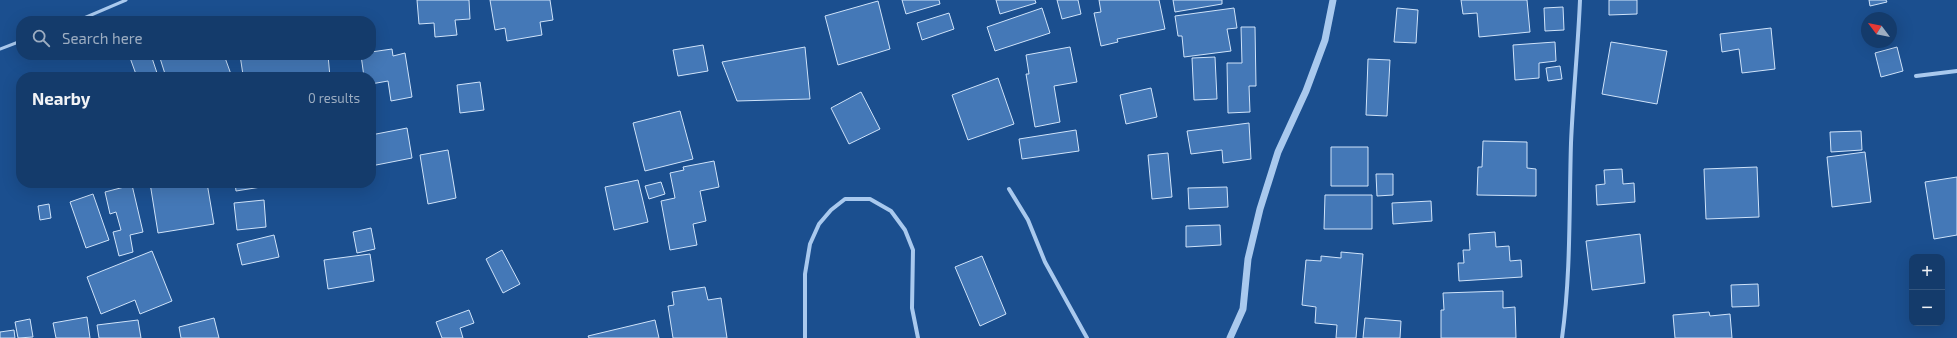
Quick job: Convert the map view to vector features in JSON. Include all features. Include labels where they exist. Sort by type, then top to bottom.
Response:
[{"type":"street","points":[[1230,338],[1243,309],[1248,259],[1260,210],[1278,152],[1306,91],[1325,40],[1333,0]]},
{"type":"street","points":[[1562,338],[1566,310],[1571,205],[1571,143],[1580,0]]},
{"type":"street","points":[[1916,76],[1957,71]]},
{"type":"street","points":[[1008,189],[1028,220],[1045,262],[1087,338]]},
{"type":"street","points":[[805,338],[805,274],[810,244],[819,224],[830,210],[845,199],[870,199],[891,211],[905,230],[913,250],[912,308],[918,338]]},
{"type":"lane","points":[[89,16],[126,0]]},
{"type":"lane","points":[[0,49],[16,43]]},
{"type":"building","points":[[417,0],[469,0],[470,19],[455,20],[457,35],[435,37],[434,23],[419,24]]},
{"type":"building","points":[[490,0],[550,0],[553,20],[540,22],[542,35],[507,41],[505,28],[495,30]]},
{"type":"building","points":[[902,0],[939,0],[940,4],[906,14]]},
{"type":"building","points":[[996,0],[1035,0],[1036,3],[1000,14]]},
{"type":"building","points":[[1057,0],[1078,0],[1081,14],[1062,19]]},
{"type":"building","points":[[1099,0],[1159,0],[1165,29],[1117,39],[1118,42],[1101,46],[1094,13],[1101,12]]},
{"type":"building","points":[[1173,0],[1222,0],[1222,4],[1175,12]]},
{"type":"building","points":[[1461,0],[1527,0],[1530,32],[1479,37],[1477,13],[1463,14]]},
{"type":"building","points":[[1609,0],[1637,0],[1637,14],[1609,15]]},
{"type":"building","points":[[1869,0],[1886,0],[1887,2],[1870,6]]},
{"type":"building","points":[[878,1],[890,49],[838,65],[825,16]]},
{"type":"building","points":[[1563,7],[1564,30],[1545,31],[1544,8]]},
{"type":"building","points":[[1042,8],[1050,33],[995,51],[987,27]]},
{"type":"building","points":[[1234,8],[1237,28],[1227,29],[1231,51],[1184,57],[1182,36],[1178,36],[1175,16]]},
{"type":"building","points":[[1397,8],[1418,10],[1416,43],[1394,42]]},
{"type":"building","points":[[949,13],[954,29],[922,40],[917,23]]},
{"type":"building","points":[[1241,27],[1255,27],[1256,86],[1249,86],[1250,112],[1228,113],[1227,63],[1242,63]]},
{"type":"building","points":[[1771,28],[1775,69],[1742,73],[1739,49],[1722,52],[1720,34]]},
{"type":"building","points":[[1555,42],[1556,61],[1539,63],[1539,78],[1515,80],[1513,45]]},
{"type":"building","points":[[1611,42],[1667,51],[1657,104],[1602,94]]},
{"type":"building","points":[[703,45],[708,71],[678,76],[673,50]]},
{"type":"building","points":[[805,47],[810,99],[737,101],[722,62]]},
{"type":"building","points":[[1070,47],[1077,82],[1054,86],[1060,122],[1035,127],[1026,74],[1029,74],[1026,55]]},
{"type":"building","points":[[1897,47],[1903,71],[1881,77],[1875,53]]},
{"type":"building","points":[[392,49],[393,56],[405,53],[412,97],[391,101],[388,81],[376,83],[376,72],[363,72],[362,60],[376,60],[376,51]]},
{"type":"building","points":[[1215,57],[1217,99],[1194,100],[1192,58]]},
{"type":"building","points":[[1368,59],[1390,60],[1387,116],[1366,115]]},
{"type":"building","points":[[131,60],[153,60],[157,72],[135,72]]},
{"type":"building","points":[[161,60],[226,60],[230,72],[164,72]]},
{"type":"building","points":[[241,60],[328,60],[330,72],[243,72]]},
{"type":"building","points":[[1560,66],[1562,79],[1548,81],[1546,68]]},
{"type":"building","points":[[998,78],[1014,124],[968,140],[952,95]]},
{"type":"building","points":[[480,82],[484,110],[460,113],[457,85]]},
{"type":"building","points":[[1151,88],[1157,117],[1126,124],[1120,95]]},
{"type":"building","points":[[861,92],[880,129],[849,144],[831,108]]},
{"type":"building","points":[[680,111],[693,159],[645,171],[633,123]]},
{"type":"building","points":[[1249,123],[1251,159],[1223,163],[1222,150],[1191,154],[1187,131]]},
{"type":"building","points":[[407,128],[412,158],[376,165],[376,134]]},
{"type":"building","points":[[1076,130],[1079,151],[1022,159],[1019,139]]},
{"type":"building","points":[[1861,131],[1862,150],[1831,152],[1830,132]]},
{"type":"building","points":[[1483,141],[1527,142],[1527,168],[1536,169],[1536,196],[1477,195],[1478,167],[1482,167]]},
{"type":"building","points":[[1331,147],[1368,147],[1368,186],[1331,186]]},
{"type":"building","points":[[448,150],[456,198],[428,204],[420,155]]},
{"type":"building","points":[[1865,152],[1871,202],[1832,207],[1827,157]]},
{"type":"building","points":[[1168,153],[1172,197],[1152,199],[1148,155]]},
{"type":"building","points":[[714,161],[719,187],[700,191],[706,221],[693,224],[697,245],[670,250],[661,201],[675,198],[670,173],[684,170],[683,167]]},
{"type":"building","points":[[1757,167],[1759,217],[1706,219],[1704,169]]},
{"type":"building","points":[[1622,169],[1623,184],[1634,183],[1635,202],[1597,205],[1596,185],[1605,184],[1604,170]]},
{"type":"building","points":[[1376,174],[1393,174],[1393,195],[1377,196]]},
{"type":"building","points":[[1957,177],[1957,235],[1934,239],[1925,182]]},
{"type":"building","points":[[638,180],[648,222],[614,230],[605,187]]},
{"type":"building","points":[[661,182],[665,194],[649,199],[645,186]]},
{"type":"building","points":[[1227,187],[1228,207],[1189,209],[1188,188]]},
{"type":"building","points":[[120,188],[133,188],[143,232],[130,235],[133,252],[119,256],[113,232],[121,230],[116,212],[110,214],[105,192]]},
{"type":"building","points":[[151,188],[208,188],[214,224],[158,233]]},
{"type":"building","points":[[236,188],[255,188],[236,191]]},
{"type":"building","points":[[93,194],[109,240],[86,248],[70,202]]},
{"type":"building","points":[[1325,195],[1372,195],[1372,229],[1324,229]]},
{"type":"building","points":[[264,200],[266,227],[237,230],[234,203]]},
{"type":"building","points":[[1431,201],[1432,221],[1393,224],[1392,203]]},
{"type":"building","points":[[49,204],[51,218],[40,220],[38,206]]},
{"type":"building","points":[[1220,225],[1221,245],[1186,247],[1186,226]]},
{"type":"building","points":[[371,228],[375,249],[357,253],[353,232]]},
{"type":"building","points":[[1495,232],[1496,247],[1509,246],[1510,261],[1521,260],[1522,277],[1459,281],[1458,263],[1464,263],[1463,250],[1470,250],[1469,234]]},
{"type":"building","points":[[1640,234],[1645,283],[1592,290],[1586,241]]},
{"type":"building","points":[[274,235],[279,257],[242,265],[237,244]]},
{"type":"building","points":[[502,250],[520,284],[503,293],[486,259]]},
{"type":"building","points":[[152,251],[172,301],[140,314],[135,300],[101,314],[87,277]]},
{"type":"building","points":[[1341,252],[1363,254],[1356,338],[1336,338],[1337,325],[1315,323],[1316,307],[1302,305],[1306,260],[1321,261],[1321,256],[1341,258]]},
{"type":"building","points":[[370,254],[374,281],[328,289],[324,260]]},
{"type":"building","points":[[982,256],[1006,314],[980,326],[955,267]]},
{"type":"building","points":[[1758,284],[1759,306],[1732,307],[1731,285]]},
{"type":"building","points":[[705,287],[708,300],[721,298],[727,338],[673,338],[668,306],[674,305],[672,292]]},
{"type":"building","points":[[1503,291],[1503,308],[1515,307],[1516,338],[1441,338],[1441,310],[1444,310],[1443,293]]},
{"type":"building","points":[[469,310],[474,323],[460,328],[463,338],[442,338],[436,322]]},
{"type":"building","points":[[1709,312],[1710,316],[1730,314],[1732,338],[1675,338],[1673,315]]},
{"type":"building","points":[[87,317],[90,338],[56,338],[53,323]]},
{"type":"building","points":[[214,318],[219,338],[181,338],[179,327]]},
{"type":"building","points":[[1365,318],[1401,321],[1400,338],[1363,338]]},
{"type":"building","points":[[30,319],[33,337],[18,338],[15,322]]},
{"type":"building","points":[[138,320],[141,338],[99,338],[97,325]]},
{"type":"building","points":[[655,320],[659,338],[589,338],[588,336]]},
{"type":"building","points":[[14,330],[15,338],[0,338],[0,332]]}]
